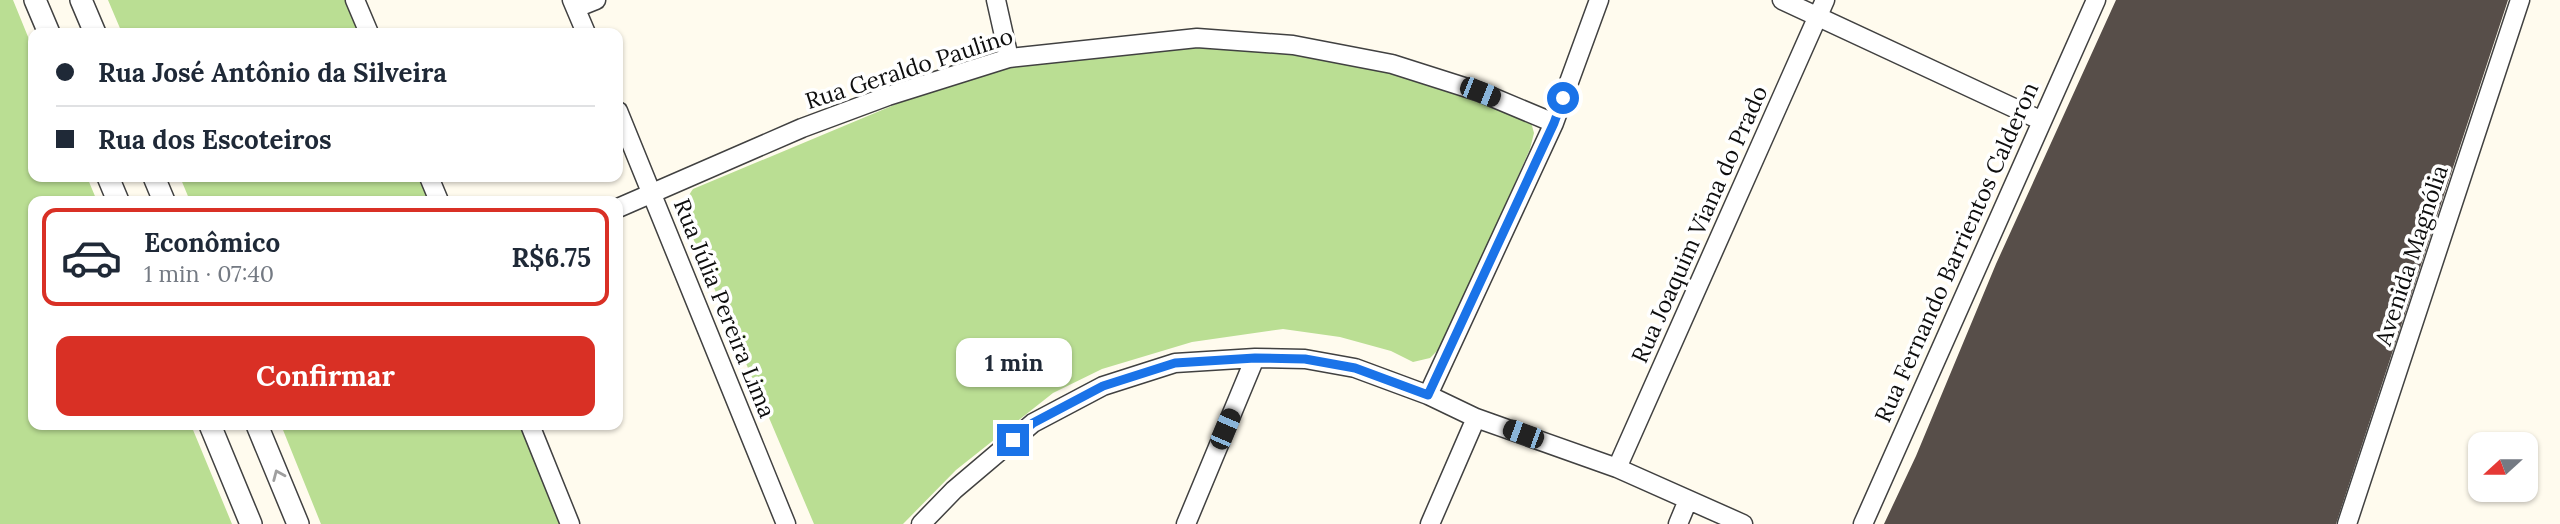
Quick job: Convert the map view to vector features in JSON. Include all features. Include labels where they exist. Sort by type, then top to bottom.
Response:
[{"type":"street","points":[[35,0],[47,28]]},
{"type":"street","points":[[81,0],[92,28]]},
{"type":"street","points":[[355,0],[367,28]]},
{"type":"street","points":[[584,28],[574,4],[596,0]]},
{"type":"street","points":[[996,0],[1009,58]]},
{"type":"street","points":[[1428,395],[1554,123],[1599,0]]},
{"type":"street","name":"Rua Fernando Barrientos Calderon","points":[[1863,524],[2040,120],[2096,0]]},
{"type":"street","name":"Avenida Magnólia","points":[[2347,524],[2520,0]]},
{"type":"street","points":[[1789,1],[1822,8],[2040,120]]},
{"type":"street","name":"Rua Joaquim Viana do Prado","points":[[1617,468],[1822,8]]},
{"type":"street","name":"Rua Geraldo Paulino","points":[[623,206],[802,128],[888,96],[1009,58],[1197,38],[1293,45],[1392,64],[1480,92],[1554,123]]},
{"type":"street","name":"Rua Júlia Pereira Lima","points":[[623,124],[786,524]]},
{"type":"street","points":[[1186,524],[1255,358]]},
{"type":"street","points":[[921,524],[954,490],[1033,423],[1103,386],[1175,363],[1255,358],[1305,359],[1355,368],[1428,395],[1476,418],[1617,468],[1743,524]]},
{"type":"street","points":[[1430,524],[1476,418]]},
{"type":"street","points":[[212,430],[251,524]]},
{"type":"street","points":[[259,430],[298,524]]},
{"type":"street","points":[[532,430],[570,524]]},
{"type":"street","points":[[1678,524],[1688,500]]},
{"type":"green space","points":[[0,0],[13,0],[28,37],[28,182],[89,182],[95,196],[28,196],[28,430],[193,430],[232,524],[0,524]]},
{"type":"green space","points":[[108,0],[362,0],[373,28],[120,28]]},
{"type":"green space","points":[[1199,41],[1391,65],[1531,122],[1534,133],[1530,149],[1444,344],[1430,358],[1413,362],[1391,351],[1340,337],[1283,329],[1192,342],[1102,369],[1053,393],[956,470],[903,524],[814,524],[690,231],[685,209],[693,189],[937,87],[1013,65]]},
{"type":"green space","points":[[182,182],[435,182],[441,196],[188,196]]},
{"type":"green space","points":[[283,430],[535,430],[573,524],[321,524]]},
{"type":"building","points":[[2116,0],[2508,0],[2336,524],[1884,524],[1916,456],[1996,264]]},
{"type":"route","points":[[1013,440],[1033,423],[1103,386],[1175,363],[1255,358],[1305,359],[1355,368],[1428,395],[1554,123],[1563,98]]}]
